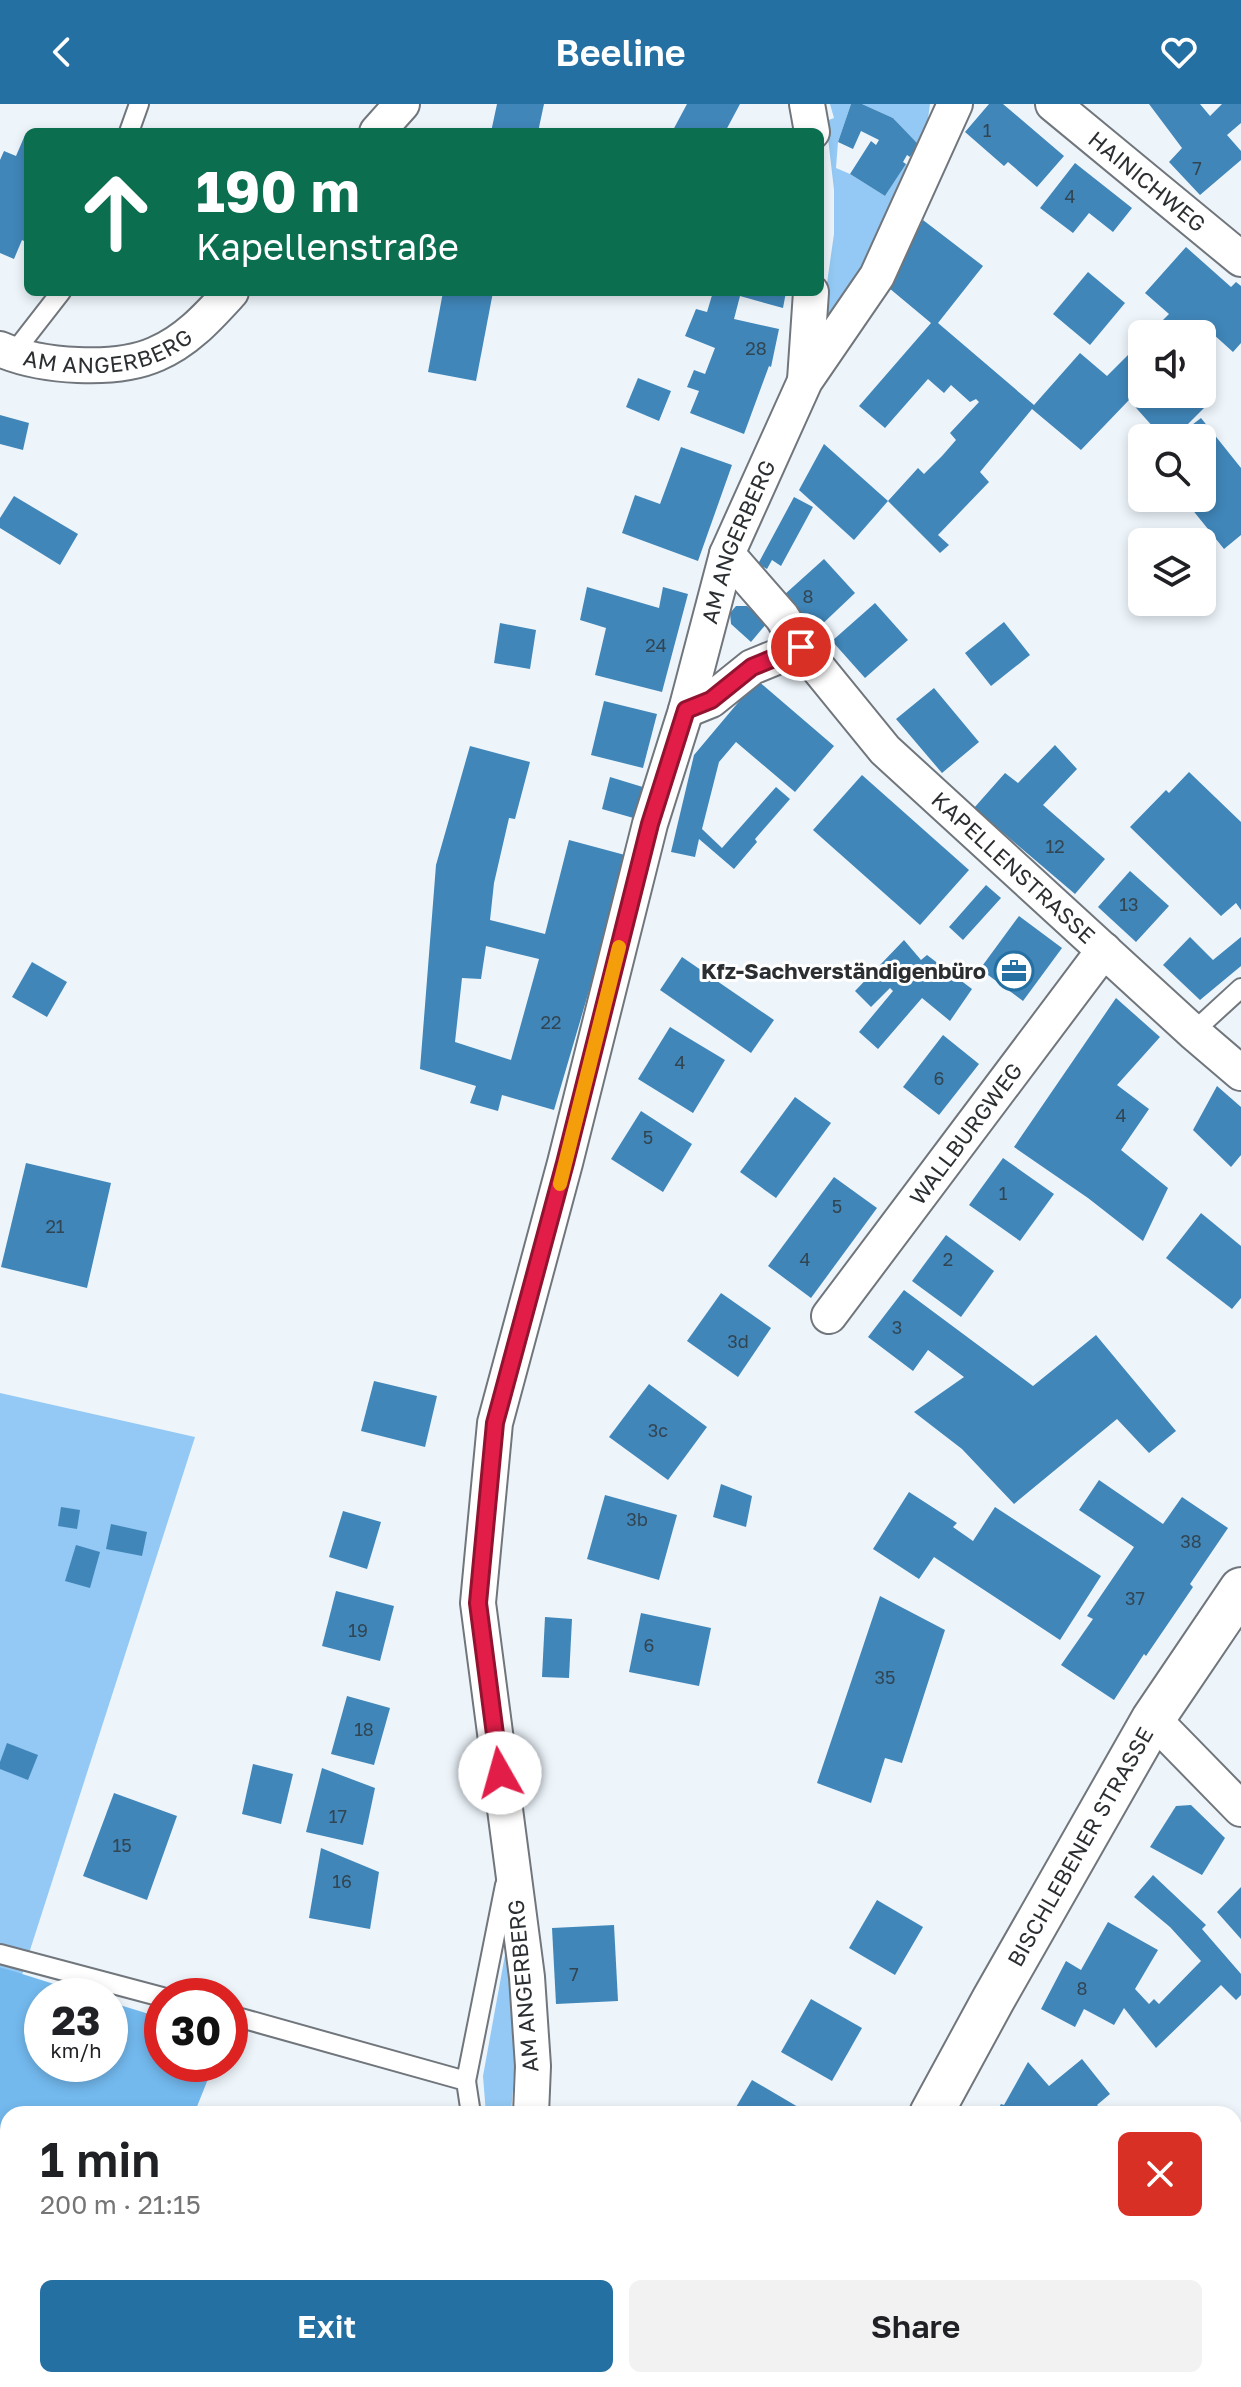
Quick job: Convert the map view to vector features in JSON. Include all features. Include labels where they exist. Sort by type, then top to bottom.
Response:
[{"type":"street","points":[[381,128],[402,104]]},
{"type":"street","points":[[807,104],[811,128]]},
{"type":"street","name":"AM ANGERBERG","points":[[531,2106],[533,2066],[527,1977],[478,1603],[495,1423],[565,1163],[650,824],[686,710],[727,554],[805,381],[877,276],[955,104]]},
{"type":"street","name":"HAINICHWEG","points":[[1053,104],[1241,259]]},
{"type":"street","name":"AM ANGERBERG","points":[[6,352],[74,366],[116,364],[156,355],[198,328],[227,296]]},
{"type":"street","name":"AM ANGERBERG","points":[[805,381],[811,296]]},
{"type":"street","name":"KAPELLENSTRASSE","points":[[727,554],[782,617],[801,647],[885,750],[1237,1069]]},
{"type":"street","points":[[686,710],[711,700],[752,667],[801,647]]},
{"type":"street","name":"WALLBURGWEG","points":[[829,1316],[1104,950]]},
{"type":"street","name":"BISCHLEBENER STRASSE","points":[[935,2106],[1153,1719],[1241,1589]]},
{"type":"street","points":[[1153,1719],[1241,1809]]},
{"type":"lane","points":[[130,128],[139,104]]},
{"type":"lane","name":"AM ANGERBERG","points":[[6,352],[57,296]]},
{"type":"lane","points":[[1193,1032],[1241,988]]},
{"type":"lane","name":"AM ANGERBERG","points":[[470,2106],[466,2081],[510,1858]]},
{"type":"lane","points":[[0,1954],[144,1992]]},
{"type":"lane","points":[[248,2020],[466,2081]]},
{"type":"shaded area","points":[[830,104],[851,104],[838,142],[836,168],[885,196],[906,164],[912,169],[827,332],[824,304],[834,234],[834,190],[826,121],[834,118]]},
{"type":"shaded area","points":[[862,104],[930,104],[925,130],[918,144],[893,118]]},
{"type":"shaded area","points":[[0,1393],[195,1437],[22,1975],[0,1967]]},
{"type":"shaded area","points":[[505,1955],[511,1969],[516,2009],[512,2106],[485,2106],[483,2076]]},
{"type":"shaded area","points":[[0,1967],[35,1978],[24,1978],[24,2082],[128,2082],[128,2008],[144,2012],[144,2082],[207,2082],[197,2106],[0,2106]]},
{"type":"building","points":[[497,104],[544,104],[539,128],[492,128]]},
{"type":"building","points":[[687,104],[740,104],[727,128],[674,128]]},
{"type":"building","points":[[851,104],[862,104],[893,118],[918,144],[910,157],[907,155],[903,162],[906,164],[885,196],[850,174],[871,141],[876,145],[879,140],[861,131],[853,149],[838,142]]},
{"type":"building","points":[[989,104],[1003,104],[1064,156],[1037,187],[1008,162],[1004,166],[965,132]]},
{"type":"building","points":[[1149,104],[1200,104],[1210,116],[1222,104],[1241,104],[1241,123],[1227,135],[1241,151],[1241,160],[1200,195],[1169,162],[1182,148]]},
{"type":"building","points":[[24,137],[24,241],[14,259],[0,253],[0,160],[4,151],[16,156]]},
{"type":"building","points":[[1075,163],[1132,208],[1113,232],[1089,213],[1073,233],[1040,208]]},
{"type":"building","points":[[923,220],[983,266],[938,323],[1034,405],[1080,353],[1107,376],[1128,355],[1128,401],[1081,450],[1032,409],[980,472],[989,482],[938,535],[949,545],[940,553],[888,501],[918,468],[924,474],[942,456],[956,440],[950,433],[979,402],[976,399],[970,402],[951,385],[944,393],[928,379],[885,428],[859,406],[931,323],[889,288]]},
{"type":"building","points":[[1186,247],[1231,287],[1236,282],[1241,286],[1241,343],[1233,352],[1216,337],[1216,320],[1163,320],[1169,314],[1145,293]]},
{"type":"building","points":[[1088,272],[1125,303],[1090,345],[1053,314]]},
{"type":"building","points":[[442,296],[492,296],[476,381],[428,372]]},
{"type":"building","points":[[712,296],[740,296],[734,319],[779,329],[771,367],[744,434],[690,413],[699,391],[687,387],[694,370],[705,374],[715,348],[685,336],[696,309],[707,312]]},
{"type":"building","points":[[740,296],[785,296],[783,308]]},
{"type":"building","points":[[638,378],[671,391],[659,421],[626,407]]},
{"type":"building","points":[[1136,408],[1204,408],[1188,424],[1150,424]]},
{"type":"building","points":[[0,415],[29,423],[23,450],[0,444]]},
{"type":"building","points":[[1216,437],[1241,468],[1241,535],[1224,549],[1216,539],[1216,528],[1207,528],[1194,512],[1216,512]]},
{"type":"building","points":[[824,444],[888,501],[854,540],[799,490]]},
{"type":"building","points":[[681,447],[732,465],[698,561],[622,533],[635,495],[660,504]]},
{"type":"building","points":[[14,496],[78,534],[60,565],[0,528],[0,518]]},
{"type":"building","points":[[794,497],[813,507],[781,566],[772,560],[767,569],[758,564]]},
{"type":"building","points":[[824,559],[855,593],[816,630],[784,595]]},
{"type":"building","points":[[587,587],[659,608],[663,587],[688,594],[662,692],[595,675],[606,628],[580,620]]},
{"type":"building","points":[[875,603],[908,640],[865,678],[832,641]]},
{"type":"building","points":[[736,606],[747,606],[767,623],[751,642],[731,624],[730,613]]},
{"type":"building","points":[[1004,622],[1030,655],[991,686],[965,653]]},
{"type":"building","points":[[500,623],[536,630],[530,669],[494,663]]},
{"type":"building","points":[[757,680],[834,746],[795,792],[736,742],[719,762],[702,829],[722,848],[776,787],[790,799],[734,869],[699,839],[695,857],[671,852],[694,755]]},
{"type":"building","points":[[934,688],[979,742],[942,773],[896,719]]},
{"type":"building","points":[[604,701],[657,714],[643,768],[591,755]]},
{"type":"building","points":[[1055,745],[1077,769],[1043,805],[1105,859],[1075,894],[974,808],[1005,773],[1018,783]]},
{"type":"building","points":[[470,746],[530,762],[515,819],[509,818],[494,883],[490,920],[545,934],[569,840],[625,855],[554,1110],[502,1095],[498,1111],[470,1103],[476,1086],[420,1069],[436,865]],"holes":[[[486,946],[539,959],[511,1060],[455,1042],[462,978],[481,979]]]},
{"type":"building","points":[[1189,772],[1241,822],[1241,910],[1236,903],[1221,916],[1130,827],[1166,790],[1169,793]]},
{"type":"building","points":[[862,775],[969,870],[920,925],[813,830]]},
{"type":"building","points":[[610,777],[646,788],[637,819],[602,809]]},
{"type":"building","points":[[1130,871],[1169,906],[1136,942],[1098,907]]},
{"type":"building","points":[[986,885],[1001,898],[963,940],[949,927]]},
{"type":"building","points":[[1019,916],[1062,948],[1023,1001],[980,969]]},
{"type":"building","points":[[1190,937],[1213,960],[1241,937],[1241,966],[1200,1000],[1163,965]]},
{"type":"building","points":[[904,940],[921,960],[927,955],[972,989],[950,1021],[922,998],[878,1049],[859,1032],[893,991],[890,988],[871,1007],[855,991]]},
{"type":"building","points":[[682,957],[774,1020],[751,1053],[660,990]]},
{"type":"building","points":[[32,962],[67,982],[47,1017],[12,997]]},
{"type":"building","points":[[1116,998],[1160,1037],[1117,1085],[1149,1109],[1121,1150],[1168,1188],[1143,1241],[1014,1147]]},
{"type":"building","points":[[670,1027],[725,1060],[693,1113],[638,1079]]},
{"type":"building","points":[[943,1035],[979,1064],[939,1115],[903,1087]]},
{"type":"building","points":[[1217,1086],[1241,1107],[1241,1155],[1231,1167],[1193,1130]]},
{"type":"building","points":[[795,1097],[831,1123],[776,1198],[740,1172]]},
{"type":"building","points":[[641,1111],[692,1144],[663,1192],[611,1159]]},
{"type":"building","points":[[1003,1158],[1054,1194],[1020,1241],[969,1205]]},
{"type":"building","points":[[26,1163],[111,1183],[87,1288],[1,1267]]},
{"type":"building","points":[[834,1177],[877,1208],[811,1298],[768,1266]]},
{"type":"building","points":[[1201,1213],[1241,1246],[1241,1298],[1232,1309],[1166,1258]]},
{"type":"building","points":[[946,1235],[994,1271],[961,1317],[912,1281]]},
{"type":"building","points":[[904,1290],[1033,1386],[1096,1335],[1176,1431],[1149,1453],[1117,1419],[1014,1504],[962,1449],[914,1412],[964,1377],[928,1350],[913,1371],[868,1337]]},
{"type":"building","points":[[721,1293],[771,1328],[738,1377],[687,1341]]},
{"type":"building","points":[[374,1381],[437,1396],[425,1447],[361,1431]]},
{"type":"building","points":[[649,1384],[707,1427],[668,1480],[609,1437]]},
{"type":"building","points":[[1099,1480],[1163,1524],[1182,1497],[1228,1528],[1190,1584],[1193,1587],[1114,1700],[1061,1665],[1093,1619],[1087,1616],[1134,1547],[1079,1510]]},
{"type":"building","points":[[721,1484],[752,1496],[746,1527],[713,1517]]},
{"type":"building","points":[[909,1492],[957,1523],[953,1527],[973,1541],[995,1507],[1101,1576],[1060,1640],[934,1557],[919,1579],[873,1549]]},
{"type":"building","points":[[605,1495],[677,1515],[659,1580],[587,1559]]},
{"type":"building","points":[[61,1507],[80,1510],[77,1529],[58,1526]]},
{"type":"building","points":[[343,1511],[381,1522],[367,1569],[329,1557]]},
{"type":"building","points":[[111,1524],[147,1532],[142,1556],[106,1549]]},
{"type":"building","points":[[76,1545],[100,1552],[90,1588],[65,1581]]},
{"type":"building","points":[[336,1591],[394,1606],[380,1661],[322,1646]]},
{"type":"building","points":[[880,1596],[945,1630],[902,1763],[885,1758],[871,1803],[817,1783]]},
{"type":"building","points":[[641,1613],[711,1628],[699,1686],[629,1672]]},
{"type":"building","points":[[545,1617],[572,1619],[569,1678],[542,1677]]},
{"type":"building","points":[[347,1696],[390,1708],[374,1765],[331,1754]]},
{"type":"building","points":[[7,1743],[38,1755],[28,1780],[0,1769]]},
{"type":"building","points":[[253,1764],[293,1774],[281,1824],[242,1814]]},
{"type":"building","points":[[322,1768],[375,1788],[363,1845],[306,1832]]},
{"type":"building","points":[[114,1793],[177,1816],[147,1900],[83,1876]]},
{"type":"building","points":[[1191,1805],[1225,1838],[1202,1875],[1150,1847],[1176,1806]]},
{"type":"building","points":[[321,1848],[379,1872],[370,1929],[309,1918]]},
{"type":"building","points":[[1153,1875],[1206,1925],[1202,1929],[1241,1974],[1241,1995],[1236,2000],[1221,1985],[1156,2048],[1124,2008],[1114,2025],[1084,2009],[1075,2027],[1041,2009],[1066,1961],[1081,1970],[1108,1922],[1158,1950],[1135,1989],[1149,2004],[1154,1999],[1159,2004],[1201,1961],[1170,1927],[1134,1897]]},
{"type":"building","points":[[1241,1887],[1241,1939],[1217,1912]]},
{"type":"building","points":[[877,1900],[923,1927],[895,1975],[849,1948]]},
{"type":"building","points":[[614,1925],[618,2001],[556,2004],[552,1928]]},
{"type":"building","points":[[811,1999],[862,2028],[832,2081],[781,2052]]},
{"type":"building","points":[[1082,2059],[1110,2094],[1098,2106],[1000,2106],[1004,2105],[1028,2062],[1049,2086]]},
{"type":"building","points":[[752,2080],[796,2106],[737,2106]]},
{"type":"slow traffic","points":[[560,1184],[619,947]]},
{"type":"place","name":"Kfz-Sachverständigenbüro","points":[[1014,971]]},
{"type":"route","points":[[500,1773],[478,1603],[495,1423],[565,1163],[650,824],[686,710],[711,700],[752,667],[801,647]]}]
